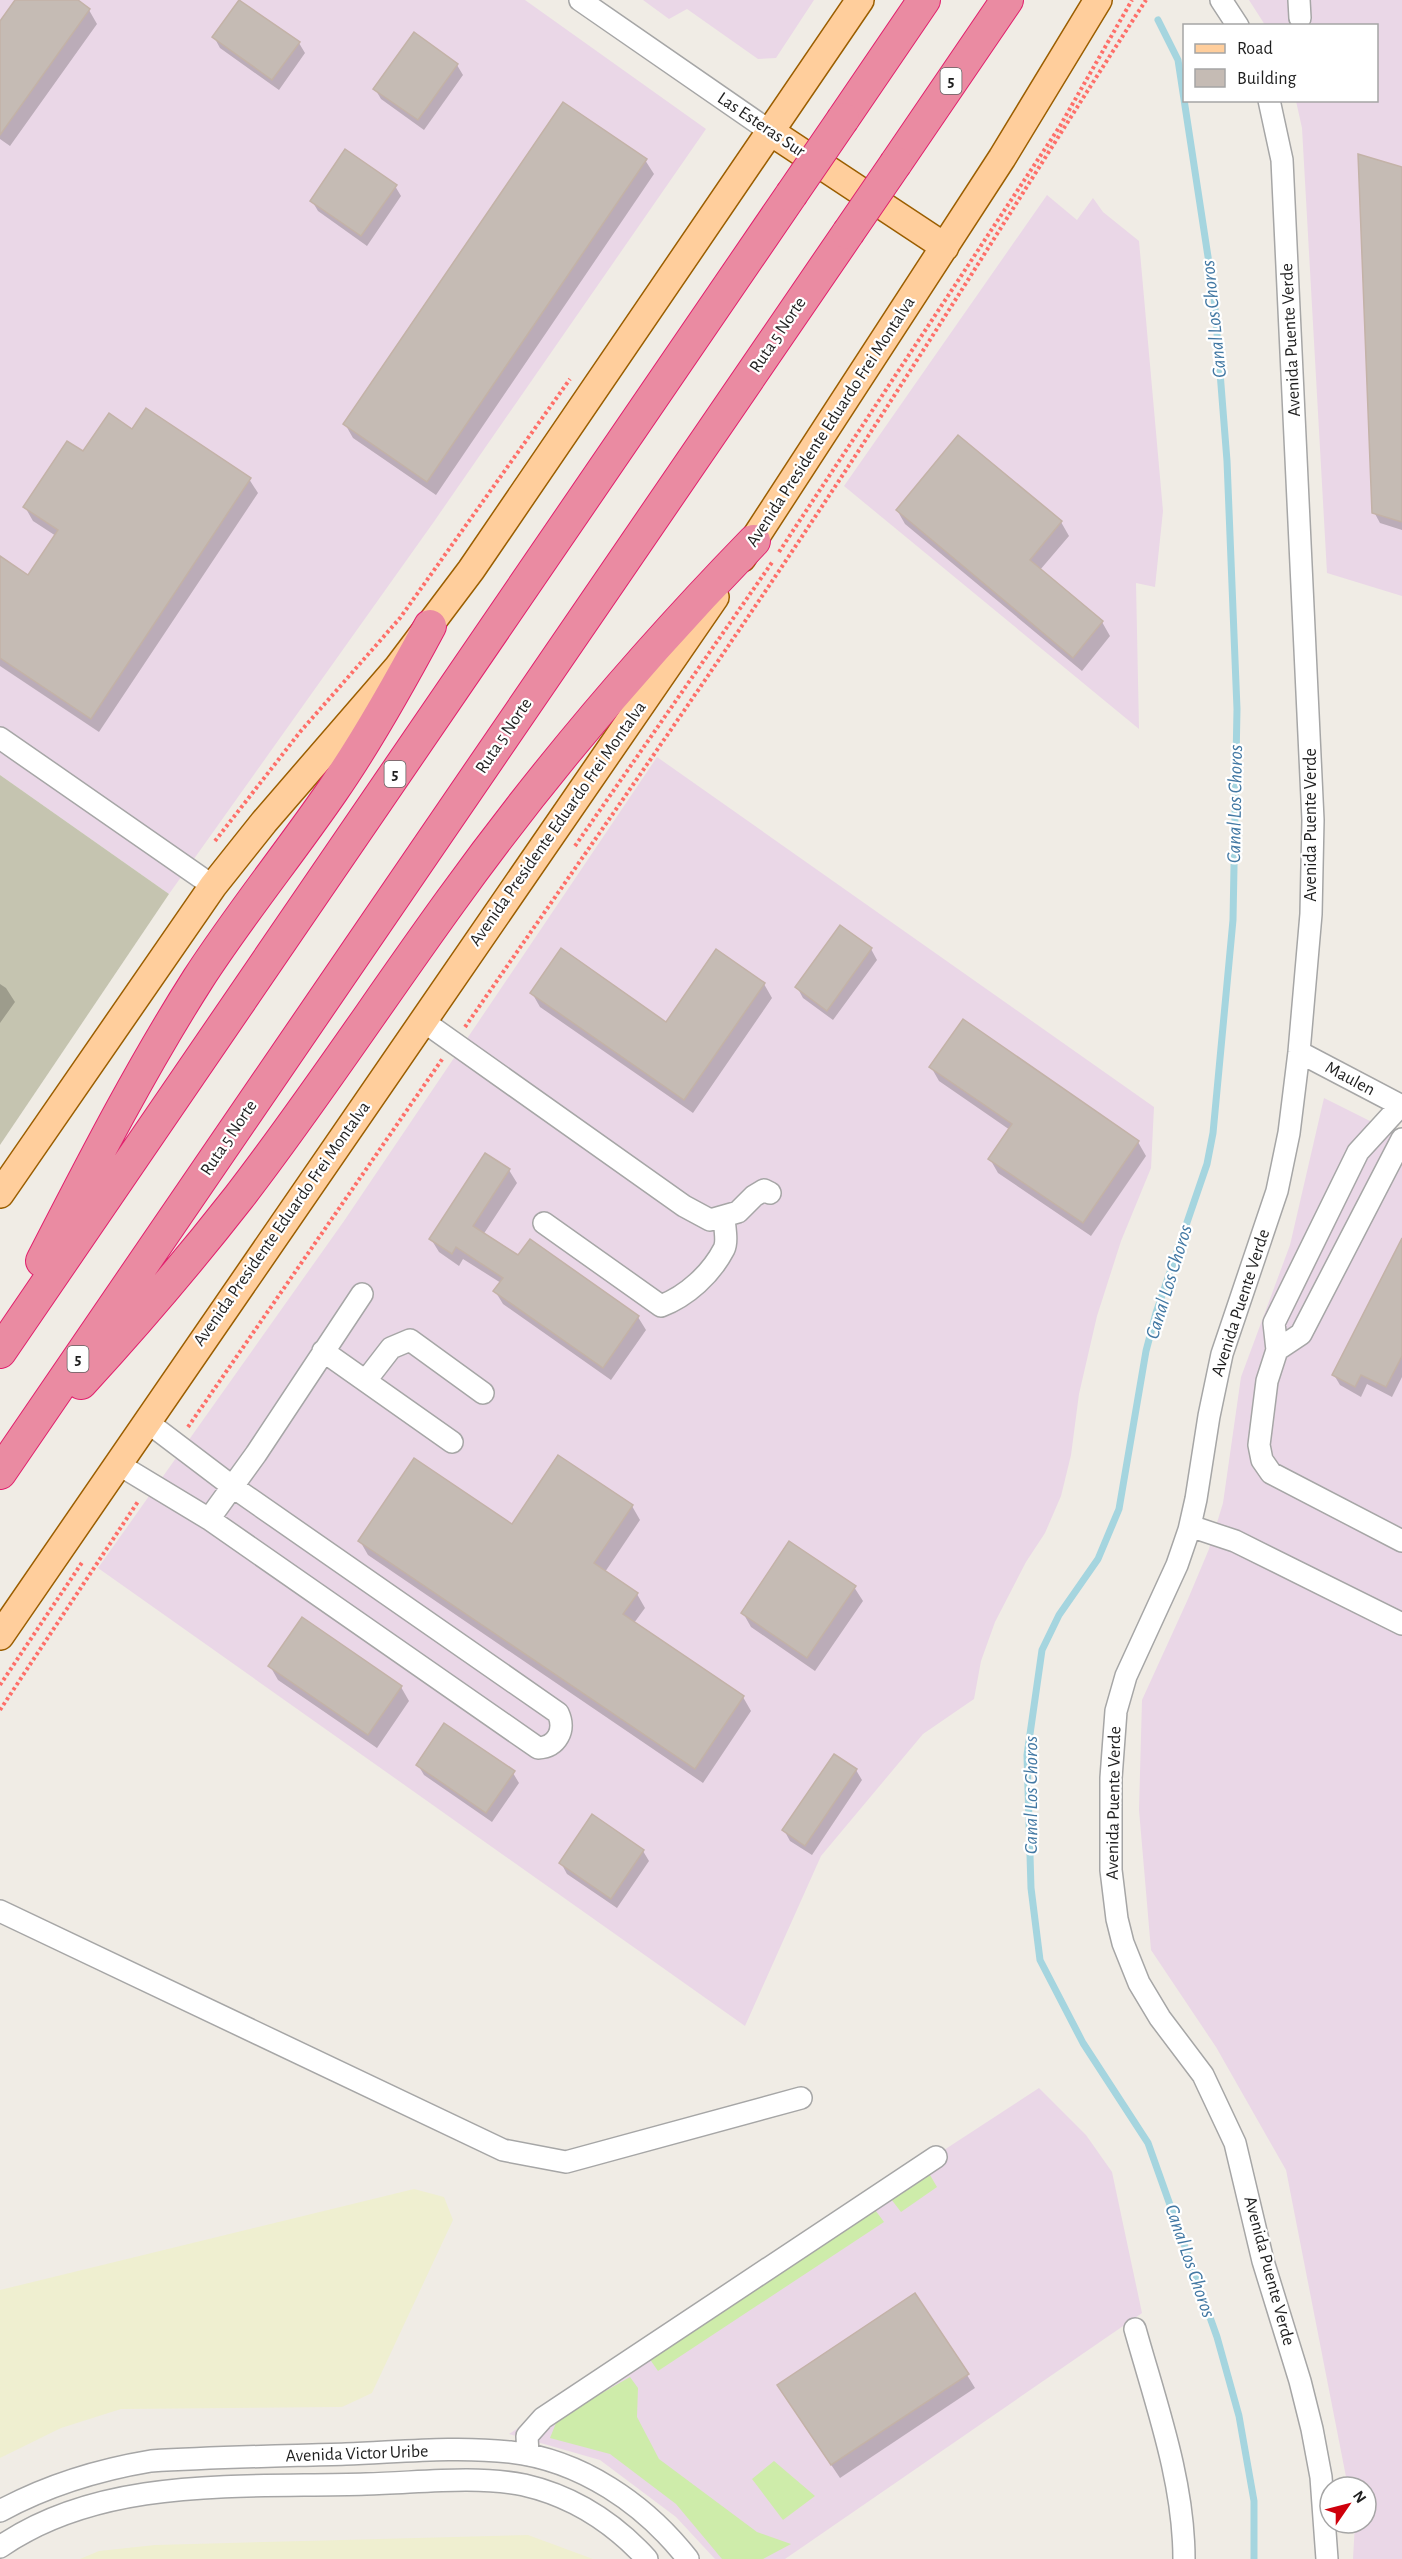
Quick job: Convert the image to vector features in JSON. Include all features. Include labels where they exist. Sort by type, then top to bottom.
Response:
[{"type":"highway","name":"5","points":[[0,1352],[924,0]]},
{"type":"highway","name":"Ruta 5 Norte","points":[[3,1469],[1007,0]]},
{"type":"highway","points":[[3,1469],[140,1317],[221,1219],[457,892],[565,751],[650,651],[754,542]]},
{"type":"highway","points":[[0,1352],[31,1282],[85,1177],[173,1018],[224,939],[361,749],[388,704],[416,620]]},
{"type":"main road","points":[[0,1194],[204,879],[264,822],[360,712],[416,620],[771,132],[860,0]]},
{"type":"main road","name":"Avenida Presidente Eduardo Frei Montalva","points":[[0,1636],[754,542],[1008,149],[1098,0]]},
{"type":"main road","name":"Las Esteras Sur","points":[[771,132],[945,247]]},
{"type":"street","name":"Las Esteras Sur","points":[[580,0],[771,132]]},
{"type":"street","points":[[1221,0],[1237,24]]},
{"type":"street","name":"Avenida Puente Verde","points":[[1269,102],[1282,160],[1311,756],[1311,914],[1299,1052],[1289,1133],[1280,1181],[1222,1354],[1190,1526],[1177,1565],[1129,1668],[1116,1710],[1111,1778],[1111,1870],[1113,1894],[1123,1943],[1139,1983],[1160,2018],[1203,2075],[1235,2143],[1265,2270],[1300,2381],[1312,2429],[1321,2477],[1327,2559]]},
{"type":"street","points":[[0,738],[204,879]]},
{"type":"street","points":[[423,1021],[684,1206],[710,1220],[738,1212],[754,1196],[764,1190],[770,1193]]},
{"type":"street","name":"Maulen","points":[[1299,1052],[1401,1105]]},
{"type":"street","points":[[1401,1105],[1358,1152],[1274,1323],[1277,1350],[1267,1381],[1259,1445],[1262,1460],[1271,1473],[1402,1540]]},
{"type":"street","points":[[1277,1350],[1301,1334],[1400,1147],[1373,1135]]},
{"type":"street","points":[[544,1223],[661,1306],[675,1301],[699,1283],[725,1248],[724,1216]]},
{"type":"street","points":[[209,1519],[233,1487],[362,1294]]},
{"type":"street","points":[[367,1380],[391,1348],[410,1340],[483,1393]]},
{"type":"street","points":[[323,1351],[452,1442]]},
{"type":"street","points":[[118,1464],[209,1519],[537,1748],[549,1746],[558,1737],[562,1725],[558,1713],[233,1487],[146,1421]]},
{"type":"street","points":[[1190,1526],[1235,1541],[1402,1624]]},
{"type":"street","points":[[0,1911],[503,2150],[566,2162],[801,2098]]},
{"type":"street","points":[[528,2455],[527,2436],[543,2418],[936,2157]]},
{"type":"street","points":[[1135,2329],[1174,2474],[1182,2519],[1184,2559]]},
{"type":"street","name":"Avenida Victor Uribe","points":[[0,2511],[56,2484],[87,2474],[150,2461],[425,2451],[492,2451],[528,2455],[569,2468],[609,2488],[656,2523],[688,2559]]},
{"type":"street","name":"Avenida Victor Uribe","points":[[0,2547],[57,2517],[107,2501],[139,2494],[232,2488],[480,2481],[525,2485],[582,2507],[622,2534],[646,2559]]},
{"type":"path","points":[[177,1444],[295,1269],[708,676],[910,371],[1146,0]]},
{"type":"path","points":[[204,879],[250,794],[300,732],[400,618],[577,374],[463,541]]},
{"type":"path","points":[[0,1710],[150,1483]]},
{"type":"shaded area","points":[[0,0],[525,0],[706,129],[433,523],[169,894],[0,775]]},
{"type":"shaded area","points":[[643,0],[814,0],[776,58],[758,59],[687,9],[669,19]]},
{"type":"shaded area","points":[[1249,0],[1402,0],[1402,596],[1327,573],[1302,128],[1296,102],[1378,102],[1378,24],[1264,24]]},
{"type":"shaded area","points":[[1047,195],[1077,220],[1093,198],[1103,212],[1139,241],[1163,511],[1155,587],[1136,583],[1139,729],[844,486]]},
{"type":"shaded area","points":[[657,757],[1154,1107],[1151,1168],[1121,1241],[1097,1316],[1079,1394],[1071,1455],[1061,1496],[1045,1533],[1026,1562],[995,1622],[981,1661],[974,1699],[923,1734],[821,1856],[745,2026],[98,1568],[344,1221]]},
{"type":"shaded area","points":[[0,775],[169,894],[0,1145]]},
{"type":"shaded area","points":[[1324,1098],[1402,1137],[1402,2559],[1353,2559],[1354,2535],[1378,2535],[1378,2475],[1346,2475],[1286,2170],[1216,2047],[1151,1950],[1139,1810],[1142,1700],[1209,1549],[1223,1503],[1241,1377],[1290,1245]]},
{"type":"shaded area","points":[[1039,2088],[1086,2135],[1112,2172],[1142,2313],[785,2559],[715,2559],[676,2517],[600,2460],[509,2434]]},
{"type":"shaded area","points":[[414,2189],[444,2197],[453,2220],[372,2393],[342,2407],[121,2409],[61,2428],[0,2458],[0,2290]]},
{"type":"shaded area","points":[[528,2535],[593,2559],[80,2559],[99,2551],[155,2545]]},
{"type":"green space","points":[[930,2175],[937,2187],[901,2212],[891,2199]]},
{"type":"green space","points":[[873,2207],[884,2222],[658,2371],[649,2358]]},
{"type":"green space","points":[[630,2377],[638,2388],[637,2417],[659,2459],[757,2532],[791,2544],[763,2559],[722,2559],[676,2504],[610,2454],[550,2438],[558,2418]]},
{"type":"green space","points":[[774,2461],[815,2496],[783,2520],[752,2479]]},
{"type":"building","points":[[15,0],[78,0],[90,9],[0,135],[0,21]]},
{"type":"building","points":[[239,0],[300,42],[272,80],[212,37]]},
{"type":"building","points":[[414,32],[458,64],[418,120],[373,89]]},
{"type":"building","points":[[563,102],[647,159],[427,482],[343,424]]},
{"type":"building","points":[[345,149],[397,185],[361,236],[310,201]]},
{"type":"building","points":[[1358,154],[1402,167],[1402,522],[1372,513]]},
{"type":"building","points":[[146,408],[251,478],[91,719],[0,658],[0,556],[28,575],[58,530],[23,507],[67,441],[83,451],[109,413],[132,429]]},
{"type":"building","points":[[958,435],[1062,521],[1030,560],[1103,621],[1073,658],[896,510]]},
{"type":"building","points":[[840,925],[872,948],[827,1011],[795,987]]},
{"type":"building","points":[[561,948],[666,1022],[716,949],[765,983],[684,1100],[530,993]]},
{"type":"building","points":[[963,1019],[1139,1141],[1083,1223],[988,1159],[1012,1124],[929,1067]]},
{"type":"building","points":[[485,1153],[510,1169],[473,1226],[518,1255],[530,1239],[639,1316],[603,1368],[493,1291],[503,1278],[456,1247],[452,1254],[429,1239]]},
{"type":"building","points":[[1402,1238],[1402,1356],[1386,1387],[1361,1375],[1355,1387],[1332,1375]]},
{"type":"building","points":[[558,1455],[633,1505],[594,1563],[638,1593],[623,1614],[744,1696],[695,1769],[358,1541],[414,1458],[512,1524]]},
{"type":"building","points":[[789,1541],[856,1586],[807,1658],[741,1613]]},
{"type":"building","points":[[302,1617],[402,1686],[368,1735],[268,1666]]},
{"type":"building","points":[[444,1723],[515,1771],[486,1813],[416,1765]]},
{"type":"building","points":[[834,1754],[857,1769],[805,1846],[782,1830]]},
{"type":"building","points":[[592,1814],[644,1850],[611,1899],[559,1863]]},
{"type":"building","points":[[915,2293],[969,2374],[831,2465],[777,2385]]},
{"type":"waterway","name":"Canal Los Choros","points":[[1158,20],[1178,60],[1183,93]]},
{"type":"waterway","name":"Canal Los Choros","points":[[1184,102],[1214,296],[1227,461],[1237,709],[1233,920],[1213,1133],[1207,1164],[1156,1313],[1146,1351],[1119,1509],[1098,1559],[1059,1615],[1042,1650],[1027,1755],[1031,1888],[1040,1960],[1083,2043],[1148,2143],[1217,2337],[1239,2416],[1254,2501],[1254,2559]]}]
